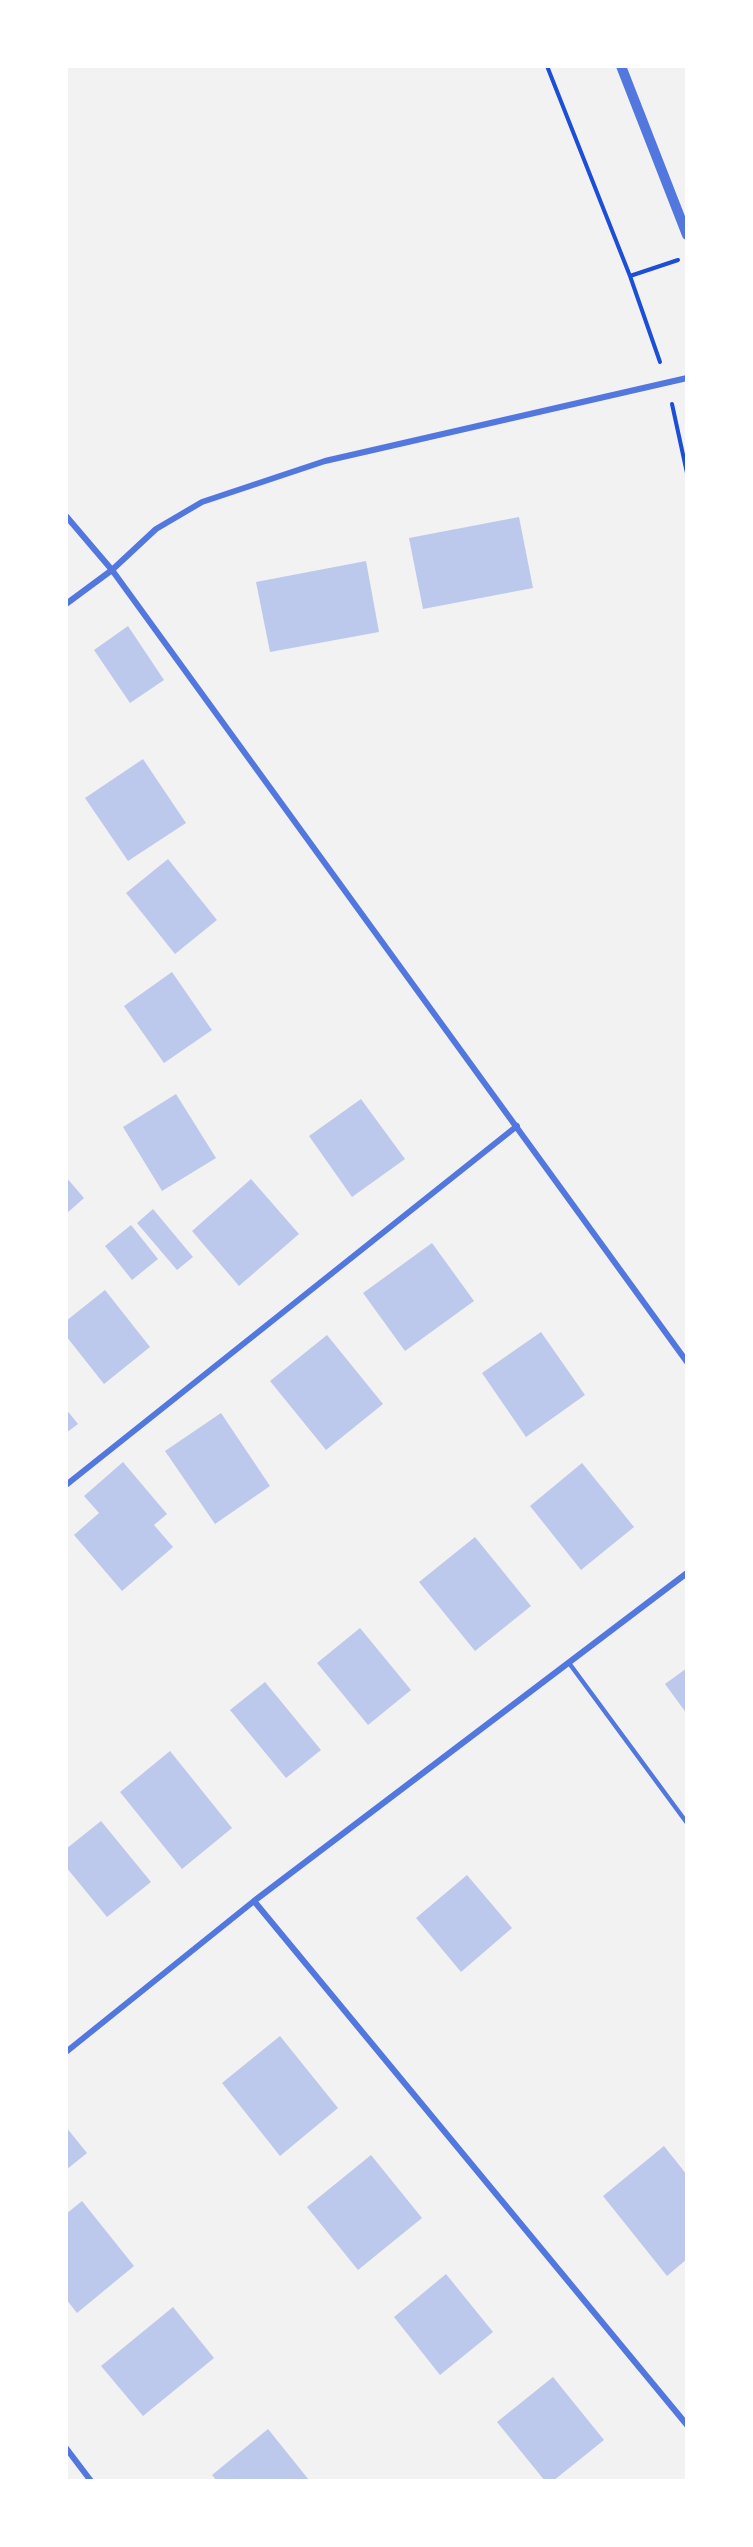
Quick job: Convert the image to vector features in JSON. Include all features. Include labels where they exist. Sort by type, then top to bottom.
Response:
[{"type":"street","points":[[621,66],[687,235]]},
{"type":"street","points":[[66,604],[112,570],[156,529],[202,502],[325,461],[687,378]]},
{"type":"street","points":[[66,516],[112,570],[687,1362]]},
{"type":"street","points":[[66,1485],[517,1126]]},
{"type":"street","points":[[66,2052],[254,1901],[687,1573]]},
{"type":"street","points":[[254,1901],[687,2425]]},
{"type":"street","points":[[66,2448],[90,2481]]},
{"type":"lane","points":[[569,1663],[687,1823]]},
{"type":"path","points":[[547,66],[630,276],[668,383],[687,473]]},
{"type":"path","points":[[630,276],[687,257]]},
{"type":"building","points":[[519,517],[533,588],[423,609],[409,538]]},
{"type":"building","points":[[366,561],[379,632],[270,652],[256,582]]},
{"type":"building","points":[[128,626],[164,680],[130,703],[94,650]]},
{"type":"building","points":[[143,759],[186,823],[128,861],[85,798]]},
{"type":"building","points":[[168,859],[217,920],[175,954],[126,893]]},
{"type":"building","points":[[172,972],[212,1030],[164,1063],[124,1006]]},
{"type":"building","points":[[176,1094],[216,1158],[162,1191],[123,1127]]},
{"type":"building","points":[[361,1099],[405,1159],[352,1197],[309,1136]]},
{"type":"building","points":[[66,1177],[84,1198],[66,1214]]},
{"type":"building","points":[[251,1179],[299,1234],[239,1286],[192,1231]]},
{"type":"building","points":[[153,1209],[193,1257],[177,1270],[137,1223]]},
{"type":"building","points":[[131,1225],[158,1259],[132,1280],[105,1246]]},
{"type":"building","points":[[432,1243],[474,1301],[405,1351],[363,1293]]},
{"type":"building","points":[[105,1290],[150,1347],[104,1384],[66,1336],[66,1321]]},
{"type":"building","points":[[541,1332],[585,1395],[526,1437],[482,1373]]},
{"type":"building","points":[[327,1335],[383,1404],[326,1450],[270,1381]]},
{"type":"building","points":[[66,1409],[78,1424],[66,1433]]},
{"type":"building","points":[[221,1413],[270,1486],[215,1524],[165,1451]]},
{"type":"building","points":[[123,1462],[167,1514],[154,1525],[173,1547],[122,1591],[74,1535],[99,1513],[84,1496]]},
{"type":"building","points":[[582,1463],[634,1527],[581,1570],[530,1506]]},
{"type":"building","points":[[475,1537],[531,1606],[475,1651],[419,1582]]},
{"type":"building","points":[[360,1628],[411,1690],[368,1725],[317,1663]]},
{"type":"building","points":[[687,1668],[687,1714],[665,1684]]},
{"type":"building","points":[[265,1682],[321,1750],[286,1778],[230,1710]]},
{"type":"building","points":[[170,1751],[232,1828],[182,1869],[120,1792]]},
{"type":"building","points":[[101,1821],[151,1882],[107,1917],[66,1867],[66,1849]]},
{"type":"building","points":[[467,1875],[512,1928],[461,1972],[416,1918]]},
{"type":"building","points":[[280,2036],[338,2108],[280,2156],[222,2083]]},
{"type":"building","points":[[66,2127],[87,2153],[66,2170]]},
{"type":"building","points":[[664,2146],[687,2175],[687,2259],[667,2276],[603,2196]]},
{"type":"building","points":[[371,2155],[422,2218],[358,2270],[307,2207]]},
{"type":"building","points":[[82,2201],[134,2266],[77,2313],[66,2299],[66,2214]]},
{"type":"building","points":[[446,2274],[493,2332],[440,2375],[394,2317]]},
{"type":"building","points":[[173,2307],[214,2358],[143,2416],[101,2366]]},
{"type":"building","points":[[553,2377],[604,2440],[553,2481],[545,2481],[497,2422]]},
{"type":"building","points":[[268,2429],[309,2480],[217,2481],[212,2475]]}]
